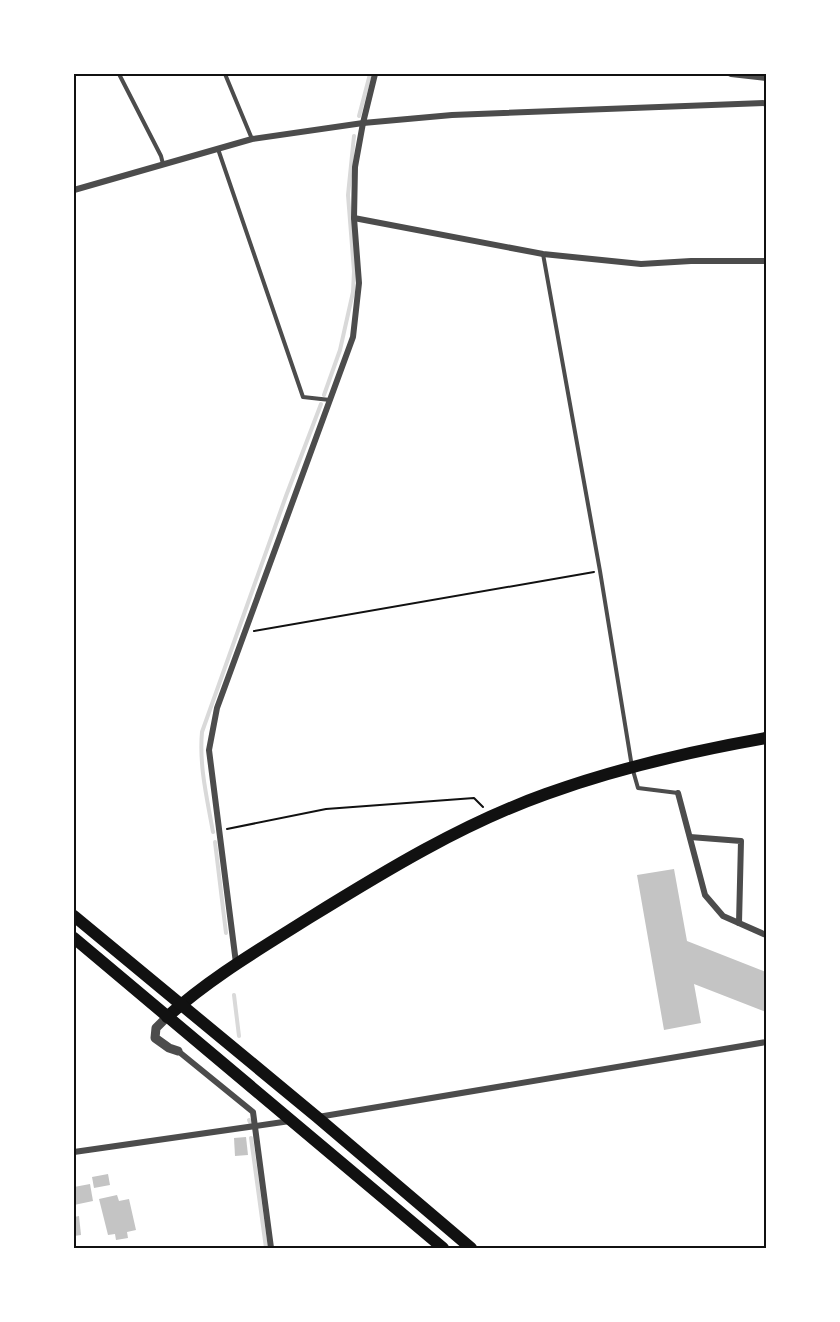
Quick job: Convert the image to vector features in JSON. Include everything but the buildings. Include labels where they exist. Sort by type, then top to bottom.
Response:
[{"type":"main road","points":[[167,1017],[236,963],[403,861],[494,816],[545,794],[632,766],[766,738]]},
{"type":"main road","points":[[74,916],[471,1248]]},
{"type":"main road","points":[[74,938],[443,1248]]},
{"type":"street","points":[[236,963],[209,750],[217,708],[353,337],[359,283],[354,218],[355,167],[375,74]]},
{"type":"street","points":[[731,74],[766,78]]},
{"type":"street","points":[[74,190],[252,140],[363,123],[452,115],[766,103]]},
{"type":"street","points":[[354,218],[543,254],[641,264],[766,261]]},
{"type":"street","points":[[678,793],[705,895],[723,916],[766,935]]},
{"type":"street","points":[[690,837],[741,841],[739,923]]},
{"type":"street","points":[[167,1017],[154,1031],[155,1038],[169,1048],[178,1051],[254,1112],[271,1248]]},
{"type":"street","points":[[317,1117],[766,1042]]},
{"type":"street","points":[[74,1152],[291,1121]]},
{"type":"lane","points":[[119,74],[163,164]]},
{"type":"lane","points":[[225,74],[252,140]]},
{"type":"lane","points":[[218,148],[303,397],[330,400]]},
{"type":"lane","points":[[543,254],[600,571],[632,766],[638,788],[678,793]]},
{"type":"path","points":[[245,633],[600,571]]},
{"type":"path","points":[[218,830],[326,809],[474,798],[494,816]]},
{"type":"waterway","points":[[359,116],[370,74]]},
{"type":"waterway","points":[[324,395],[340,350],[353,292],[354,271],[348,195],[354,136]]},
{"type":"waterway","points":[[213,832],[203,770],[202,732],[321,404]]},
{"type":"waterway","points":[[215,842],[226,933]]},
{"type":"waterway","points":[[234,995],[239,1036]]},
{"type":"waterway","points":[[251,1138],[266,1248]]}]
